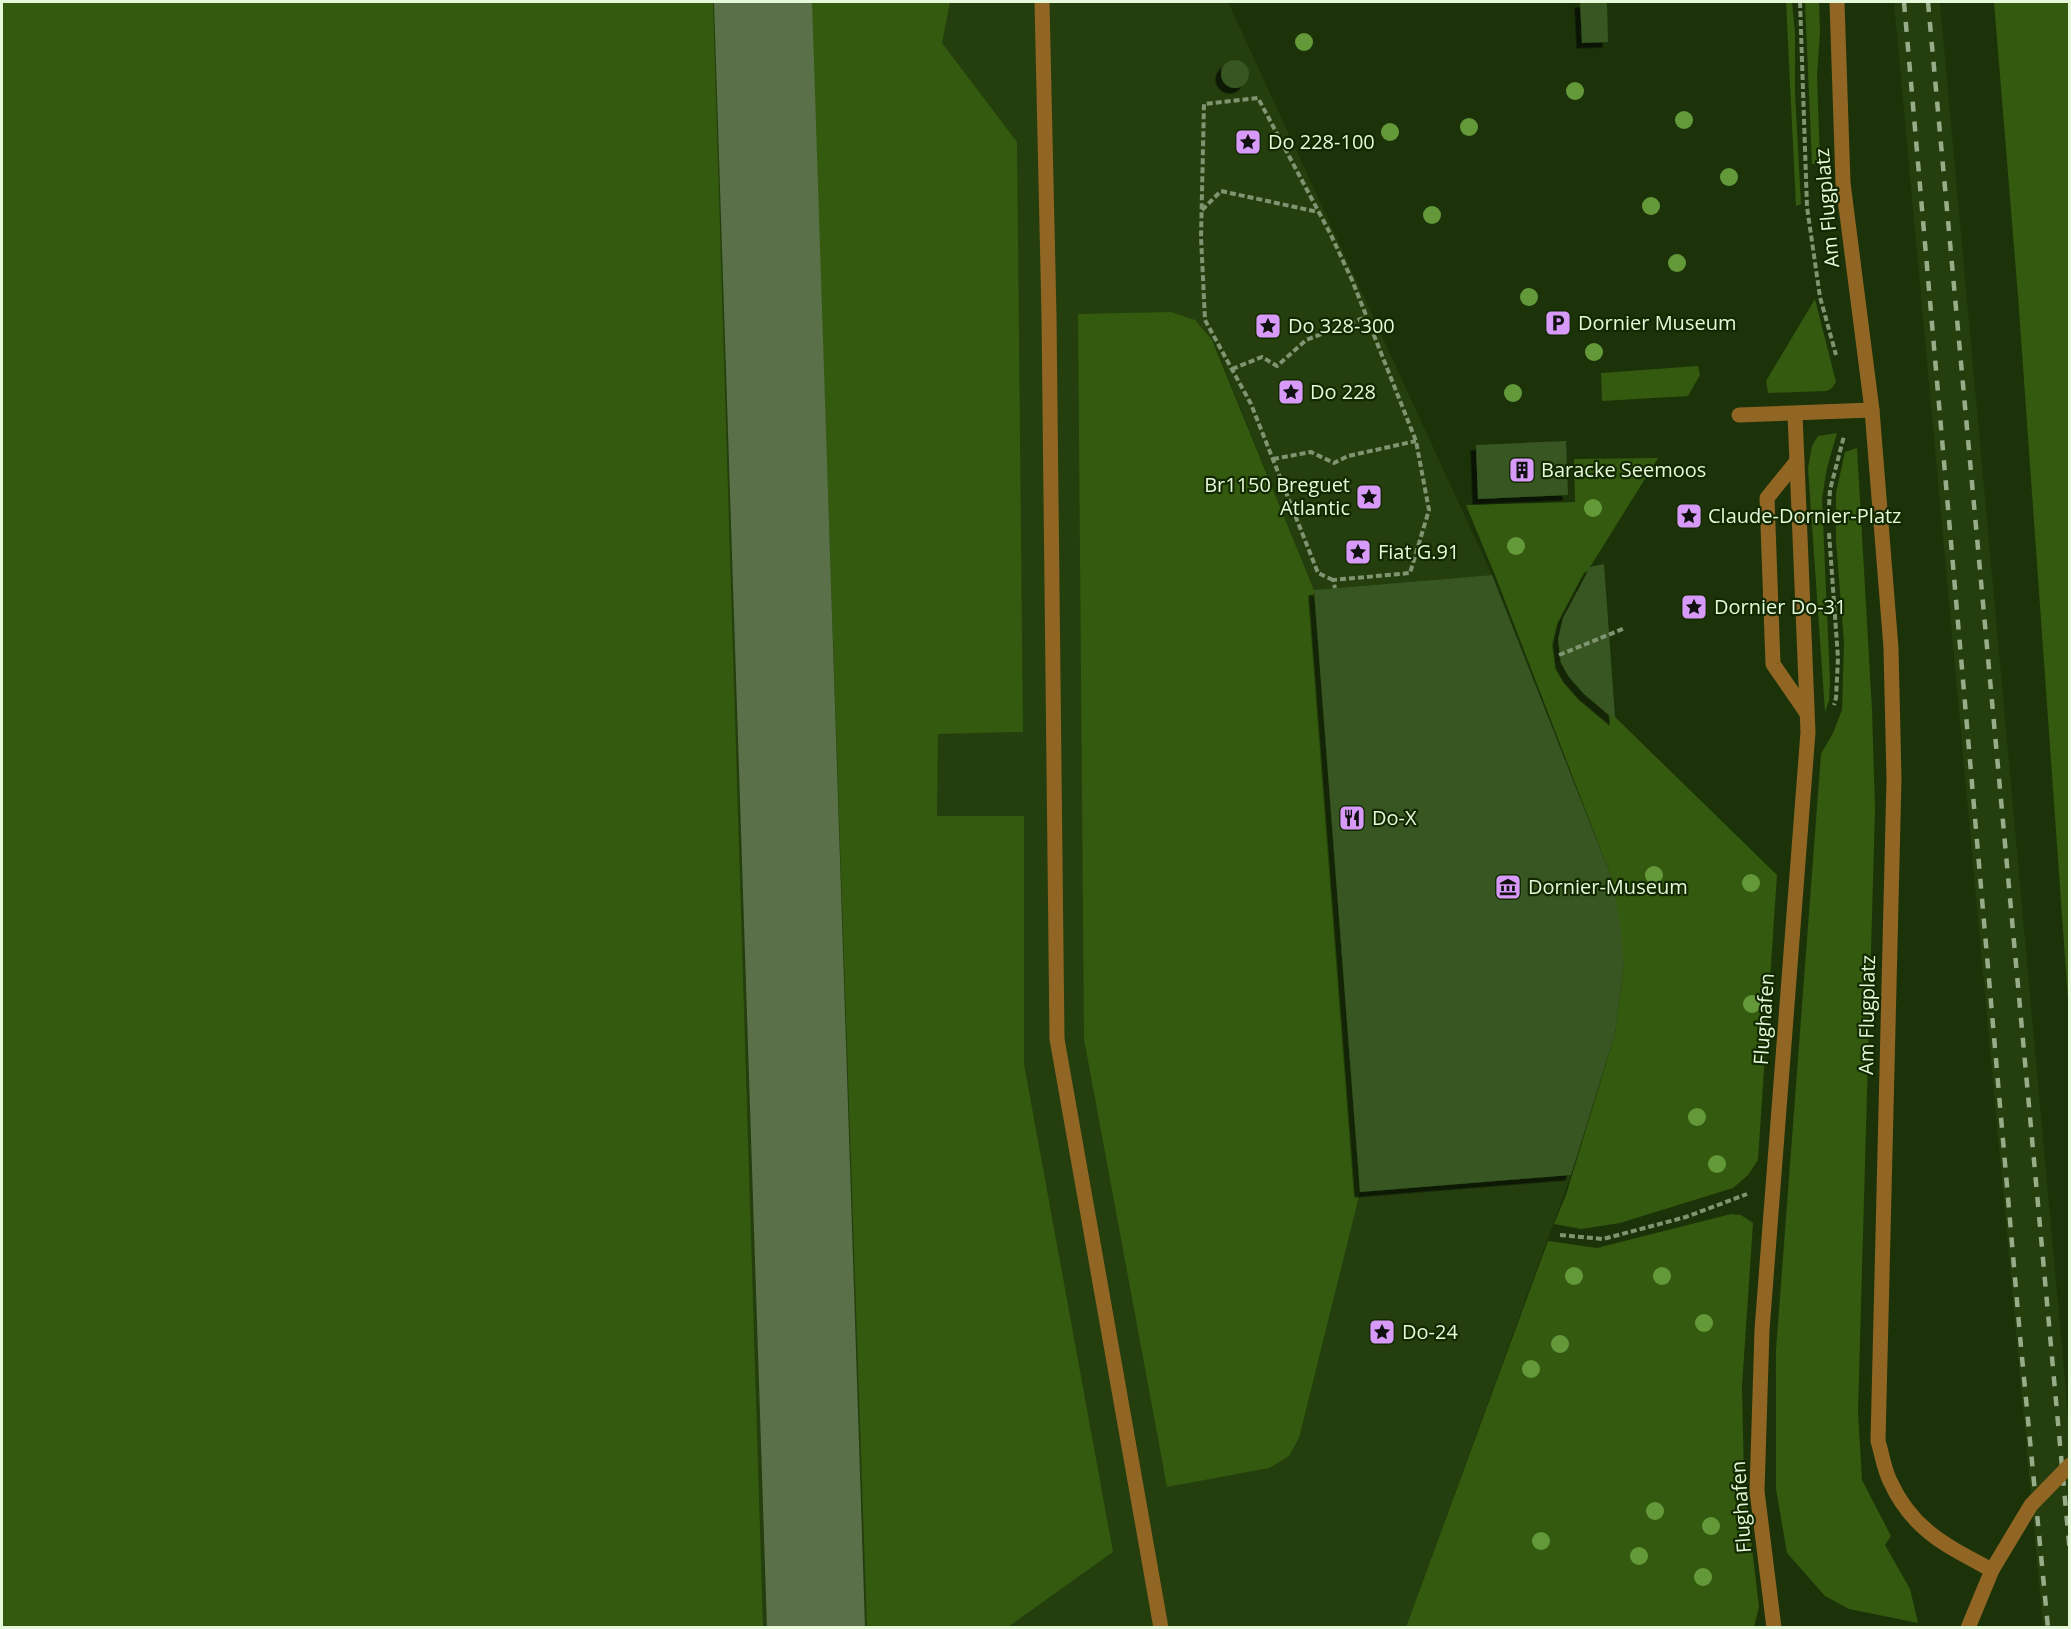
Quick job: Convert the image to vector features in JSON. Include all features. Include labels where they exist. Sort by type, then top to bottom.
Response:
[{"type":"street","points":[[1042,2],[1049,316],[1056,1039],[1161,1628]]},
{"type":"street","name":"Am Flugplatz","points":[[1837,2],[1843,183],[1872,410],[1891,648],[1894,779],[1878,1441],[1889,1480],[1909,1514],[1935,1539],[1992,1570]]},
{"type":"street","points":[[1739,415],[1872,410]]},
{"type":"street","name":"Flughafen","points":[[1774,1628],[1757,1491],[1762,1330],[1808,732],[1795,414]]},
{"type":"street","points":[[1797,461],[1767,498],[1772,652],[1773,664],[1806,712]]},
{"type":"street","points":[[1968,1628],[1992,1570],[2031,1505],[2070,1465]]},
{"type":"path","points":[[1800,2],[1807,207],[1820,297],[1839,366]]},
{"type":"path","points":[[1258,98],[1318,212],[1352,280],[1416,441],[1429,510],[1410,573],[1333,580],[1318,573],[1251,404],[1205,320],[1201,210],[1204,104],[1258,98]]},
{"type":"path","points":[[1201,210],[1221,190],[1318,212]]},
{"type":"path","points":[[1232,369],[1262,357],[1277,366],[1306,340],[1366,317]]},
{"type":"path","points":[[1808,732],[1829,721],[1836,698],[1838,658],[1828,523],[1830,490],[1845,435]]},
{"type":"path","points":[[1273,459],[1311,452],[1334,463],[1348,456],[1416,441]]},
{"type":"path","points":[[1333,580],[1335,588]]},
{"type":"path","points":[[1559,656],[1625,628]]},
{"type":"path","points":[[1560,1235],[1603,1239],[1686,1217],[1773,1184]]},
{"type":"shaded area","points":[[2,2],[1228,2],[1492,575],[1314,590],[1213,340],[1355,1211],[1360,1192],[1571,1175],[1406,1627],[2,1628]]},
{"type":"shaded area","points":[[2,2],[713,2],[763,1627],[2,1627]]},
{"type":"shaded area","points":[[811,2],[950,2],[942,43],[1017,142],[1023,732],[938,734],[937,816],[1024,816],[1024,1064],[1113,1552],[1008,1627],[867,1627]]},
{"type":"shaded area","points":[[1786,2],[1792,2],[1795,33],[1795,93],[1801,204],[1796,206]]},
{"type":"shaded area","points":[[1805,2],[1819,2],[1820,32],[1817,76],[1820,164],[1812,164]]},
{"type":"shaded area","points":[[1894,2],[1940,2],[2069,1425],[2069,1627],[2043,1627]]},
{"type":"shaded area","points":[[1994,2],[2069,2],[2069,1014],[2018,296]]},
{"type":"shaded area","points":[[1815,299],[1836,382],[1827,391],[1768,393],[1766,381]]},
{"type":"shaded area","points":[[1171,312],[1195,320],[1212,340],[1314,590],[1360,1192],[1299,1438],[1289,1456],[1269,1468],[1167,1487],[1084,1039],[1078,314]]},
{"type":"shaded area","points":[[1698,366],[1700,375],[1688,396],[1602,401],[1601,373]]},
{"type":"shaded area","points":[[1837,433],[1827,468],[1822,498],[1830,681],[1829,701],[1825,712],[1808,468],[1812,446],[1818,436]]},
{"type":"shaded area","points":[[1857,448],[1872,710],[1875,809],[1858,1412],[1862,1480],[1891,1536],[1885,1545],[1910,1589],[1918,1623],[1849,1609],[1825,1596],[1787,1553],[1776,1489],[1776,1350],[1821,754],[1842,710],[1844,642],[1836,541],[1836,493],[1845,452]]},
{"type":"shaded area","points":[[1658,458],[1590,567],[1563,618],[1558,639],[1615,717],[1777,875],[1758,1160],[1748,1175],[1733,1188],[1620,1223],[1581,1229],[1554,1224],[1566,1195],[1615,1034],[1624,965],[1612,879],[1466,505],[1575,502],[1574,459]]},
{"type":"shaded area","points":[[1731,1214],[1741,1215],[1753,1223],[1742,1386],[1744,1481],[1759,1607],[1754,1627],[1406,1627],[1548,1241],[1597,1248]]},
{"type":"building","points":[[1580,2],[1607,2],[1608,42],[1582,43]]},
{"type":"building","points":[[1235,60],[1245,64],[1249,74],[1245,84],[1235,88],[1225,84],[1221,74],[1225,64]]},
{"type":"building","name":"Baracke Seemoos","points":[[1566,441],[1568,495],[1478,499],[1476,445]]},
{"type":"building","points":[[1604,564],[1615,720],[1584,694],[1569,677],[1561,663],[1558,639],[1563,618],[1590,567]]},
{"type":"building","name":"Dornier-Museum","points":[[1492,575],[1612,879],[1620,922],[1624,965],[1615,1034],[1571,1175],[1360,1192],[1314,590]]},
{"type":"taxiway","points":[[763,2],[816,1628]]},
{"type":"railway","points":[[1904,2],[2021,1347],[2048,1628]]},
{"type":"railway","points":[[1928,2],[2070,1554]]},
{"type":"place","name":"Do 228-100","points":[[1248,142]]},
{"type":"place","name":"Dornier Museum","points":[[1558,323]]},
{"type":"place","name":"Do 328-300","points":[[1268,326]]},
{"type":"place","name":"Do 228","points":[[1291,392]]},
{"type":"place","name":"Baracke Seemoos","points":[[1522,470]]},
{"type":"place","name":"Br1150 Breguet Atlantic","points":[[1369,497]]},
{"type":"place","name":"Claude-Dornier-Platz","points":[[1689,516]]},
{"type":"place","name":"Fiat G.91","points":[[1358,552]]},
{"type":"place","name":"Dornier Do-31","points":[[1694,607]]},
{"type":"place","name":"Do-X","points":[[1352,818]]},
{"type":"place","name":"Dornier-Museum","points":[[1508,887]]},
{"type":"place","name":"Do-24","points":[[1382,1332]]}]
